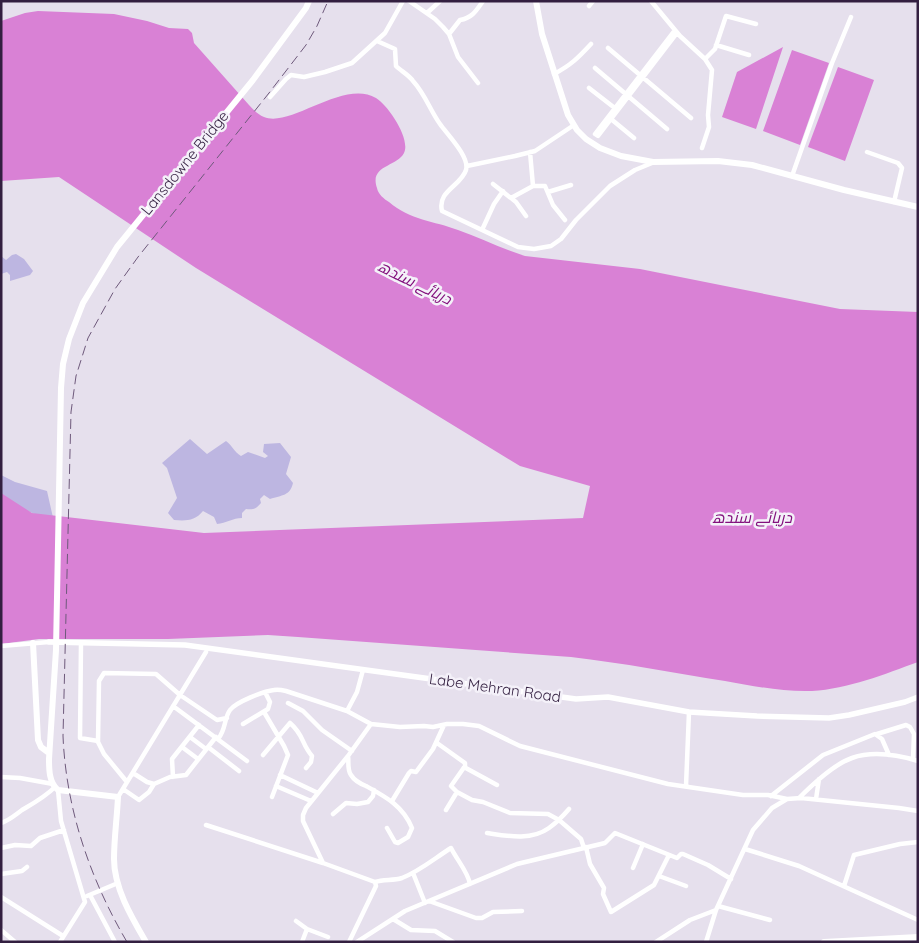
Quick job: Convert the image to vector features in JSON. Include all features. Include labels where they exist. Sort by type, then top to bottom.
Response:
[{"type":"main road","name":"Lansdowne Bridge","points":[[55,787],[49,769],[49,753],[56,650],[61,388],[63,364],[69,339],[82,303],[117,247],[253,80],[309,1]]},
{"type":"main road","points":[[536,1],[542,34],[568,114],[586,139],[600,148],[621,156],[653,162],[718,160],[752,165],[918,207]]},
{"type":"main road","points":[[33,643],[38,740],[40,747],[49,753]]},
{"type":"main road","points":[[55,787],[118,797],[114,861],[118,884],[134,922],[146,942]]},
{"type":"main road","points":[[824,942],[918,937]]},
{"type":"street","points":[[270,96],[293,75],[304,77],[352,63],[384,33],[403,1]]},
{"type":"street","points":[[409,1],[435,19],[449,34],[458,57],[478,83]]},
{"type":"street","points":[[427,13],[440,1]]},
{"type":"street","points":[[449,34],[460,20],[470,18],[483,1]]},
{"type":"street","points":[[589,6],[593,1]]},
{"type":"street","points":[[651,1],[676,32],[705,60],[712,70],[708,115],[709,127],[702,148]]},
{"type":"street","points":[[705,60],[716,45],[726,16],[756,24]]},
{"type":"street","points":[[792,176],[832,63],[851,17]]},
{"type":"street","points":[[616,109],[598,136],[595,134],[676,32]]},
{"type":"street","points":[[377,41],[394,49],[396,66],[412,79],[420,90],[440,123],[456,143],[467,166]]},
{"type":"street","points":[[554,74],[569,66],[591,44]]},
{"type":"street","points":[[716,45],[748,55]]},
{"type":"street","points":[[608,48],[691,118]]},
{"type":"street","points":[[595,68],[667,129]]},
{"type":"street","points":[[589,88],[616,109]]},
{"type":"street","points":[[611,119],[634,138]]},
{"type":"street","points":[[467,166],[530,152],[542,147],[574,124]]},
{"type":"street","points":[[530,152],[533,186]]},
{"type":"street","points":[[867,152],[898,163],[902,168],[894,202]]},
{"type":"street","points":[[467,166],[462,177],[450,187],[445,195],[441,208],[442,211],[518,247],[534,249],[551,246],[561,239],[576,220],[610,186],[635,170],[653,162]]},
{"type":"street","points":[[493,184],[511,198],[526,216]]},
{"type":"street","points":[[548,192],[571,185]]},
{"type":"street","points":[[511,198],[533,186],[545,186],[553,205],[565,220]]},
{"type":"street","points":[[482,230],[494,204],[503,191]]},
{"type":"street","points":[[1,646],[49,642]]},
{"type":"street","name":"Labe Mehran Road","points":[[49,642],[185,645],[576,699],[608,697],[689,712],[829,718],[918,698]]},
{"type":"street","points":[[81,642],[80,738],[98,740]]},
{"type":"street","points":[[118,797],[206,652]]},
{"type":"street","points":[[347,711],[357,692],[363,670]]},
{"type":"street","points":[[128,782],[104,754],[98,740],[99,681],[104,673],[156,674],[180,694],[217,720],[226,718]]},
{"type":"street","points":[[133,773],[154,784],[173,777],[186,775],[224,730],[226,718],[234,707],[265,692],[276,689],[347,711],[371,724],[400,727],[433,727],[463,724],[479,726],[520,746],[668,784],[743,795],[771,796],[787,799],[816,799],[918,811]]},
{"type":"street","points":[[243,724],[264,712],[270,706],[265,692]]},
{"type":"street","points":[[288,703],[303,711],[322,730],[350,753]]},
{"type":"street","points":[[173,706],[248,761]]},
{"type":"street","points":[[264,712],[288,755],[272,797]]},
{"type":"street","points":[[686,786],[689,712]]},
{"type":"street","points":[[264,755],[290,723],[299,730],[304,744],[312,756],[311,762],[306,768]]},
{"type":"street","points":[[323,863],[302,815],[371,724]]},
{"type":"street","points":[[173,777],[172,759],[199,725]]},
{"type":"street","points":[[392,801],[409,773],[411,771],[416,772],[437,743],[444,725]]},
{"type":"street","points":[[771,796],[823,755],[853,742],[906,725],[914,728],[915,760],[876,755],[851,758],[819,778],[798,798]]},
{"type":"street","points":[[878,734],[889,756]]},
{"type":"street","points":[[190,736],[239,770]]},
{"type":"street","points":[[437,743],[465,763],[451,786],[457,792],[472,800],[510,813],[548,814],[581,840],[590,864],[604,888],[603,894],[611,912],[654,884],[669,855]]},
{"type":"street","points":[[182,747],[198,759]]},
{"type":"street","points":[[350,753],[349,770],[351,776],[361,784],[392,801],[406,816],[412,828],[411,833],[398,843],[395,842],[387,828]]},
{"type":"street","points":[[464,767],[497,785]]},
{"type":"street","points":[[280,775],[318,793]]},
{"type":"street","points":[[1,777],[55,787]]},
{"type":"street","points":[[816,799],[819,778]]},
{"type":"street","points":[[123,789],[139,800],[149,792],[154,784]]},
{"type":"street","points":[[276,786],[311,801]]},
{"type":"street","points":[[1,823],[44,798],[55,787]]},
{"type":"street","points":[[55,787],[64,830],[85,902],[60,942]]},
{"type":"street","points":[[333,814],[346,803],[368,802],[373,796],[374,790]]},
{"type":"street","points":[[446,810],[457,792]]},
{"type":"street","points":[[706,942],[717,908],[753,830],[772,808],[787,799]]},
{"type":"street","points":[[487,833],[516,837],[529,836],[545,831],[570,810]]},
{"type":"street","points":[[206,825],[375,882],[381,880],[391,881],[413,873],[451,848],[457,861],[468,875],[470,884]]},
{"type":"street","points":[[1,848],[15,845],[31,846],[40,838],[64,830]]},
{"type":"street","points":[[357,942],[405,911],[517,864],[605,843],[615,833],[677,858],[683,854],[708,865],[731,879]]},
{"type":"street","points":[[844,886],[854,855],[900,844],[918,842]]},
{"type":"street","points":[[633,868],[643,844]]},
{"type":"street","points":[[745,848],[799,866],[918,920]]},
{"type":"street","points":[[1,874],[22,871],[27,867]]},
{"type":"street","points":[[413,873],[427,902],[476,918],[482,918],[493,912],[522,910]]},
{"type":"street","points":[[659,876],[686,886]]},
{"type":"street","points":[[349,942],[376,886],[375,882]]},
{"type":"street","points":[[84,898],[118,884]]},
{"type":"street","points":[[90,895],[115,942]]},
{"type":"street","points":[[1,897],[63,936]]},
{"type":"street","points":[[656,942],[690,920],[717,908],[770,920]]},
{"type":"street","points":[[394,919],[411,930],[435,932],[453,942]]},
{"type":"street","points":[[296,921],[307,929],[328,937]]},
{"type":"street","points":[[302,942],[307,929]]},
{"type":"street","points":[[1,930],[15,942]]},
{"type":"shaded area","points":[[16,254],[24,259],[33,271],[30,275],[10,281],[10,275],[7,272],[1,274],[1,256],[6,260]]},
{"type":"shaded area","points":[[190,439],[207,454],[226,441],[241,456],[248,452],[265,458],[268,456],[263,452],[264,444],[280,443],[291,457],[286,474],[293,483],[292,487],[288,493],[270,499],[264,495],[260,499],[261,503],[259,505],[254,509],[246,509],[242,513],[242,518],[217,524],[214,517],[203,511],[197,517],[190,520],[174,520],[168,513],[177,498],[167,468],[162,463]]},
{"type":"shaded area","points":[[1,475],[15,482],[47,491],[54,522],[1,500]]},
{"type":"water","name":"دریائے سندھ","points":[[38,11],[114,14],[169,28],[188,29],[192,33],[194,43],[249,105],[264,117],[275,119],[288,116],[348,95],[363,94],[376,98],[397,123],[404,139],[405,147],[401,158],[385,167],[377,175],[377,188],[381,196],[405,213],[458,230],[516,253],[525,256],[640,269],[840,309],[918,312],[918,662],[853,684],[826,690],[790,691],[571,657],[268,635],[168,639],[39,639],[1,644],[1,493],[32,513],[204,533],[583,518],[590,486],[520,466],[196,268],[59,177],[1,181],[1,21]]},
{"type":"water","points":[[783,47],[756,129],[722,117],[737,72]]},
{"type":"water","points":[[792,50],[829,63],[800,145],[763,131]]},
{"type":"water","points":[[838,67],[874,80],[845,161],[808,147]]},
{"type":"railway","points":[[127,942],[102,894],[82,843],[69,790],[65,763],[63,736],[71,412],[76,376],[88,338],[115,289],[138,257],[306,45],[328,1]]}]
